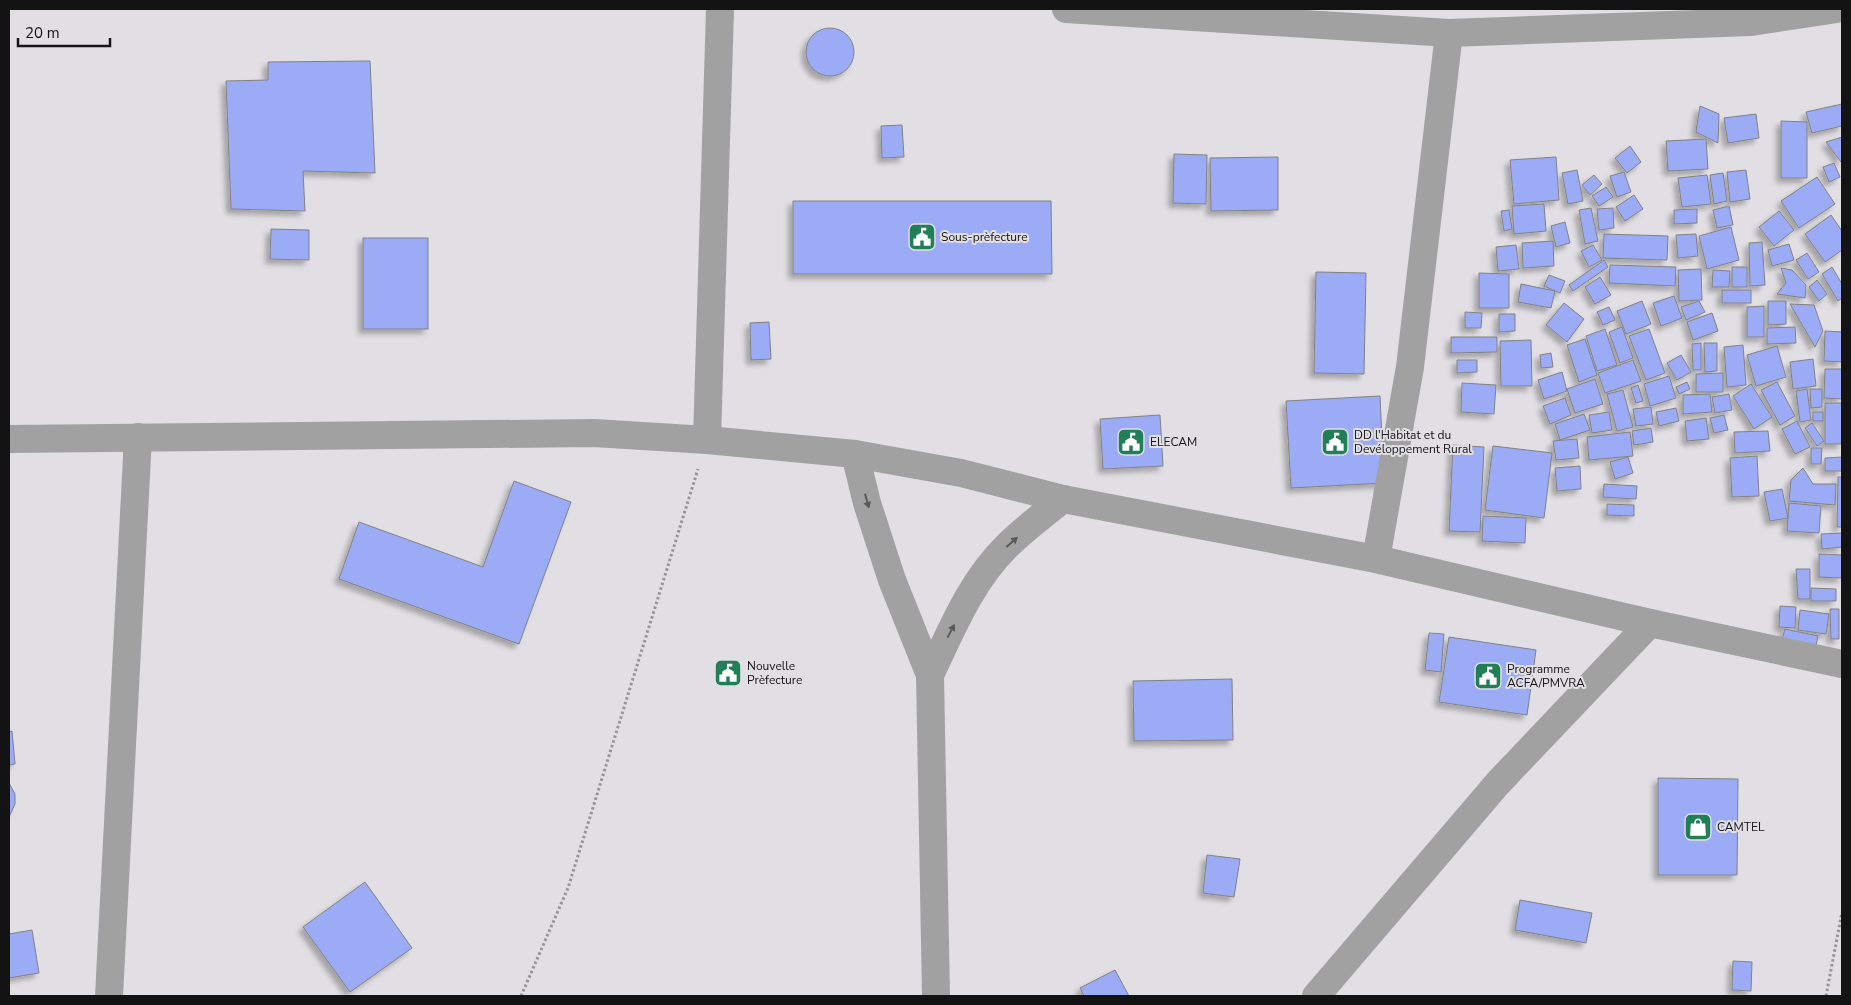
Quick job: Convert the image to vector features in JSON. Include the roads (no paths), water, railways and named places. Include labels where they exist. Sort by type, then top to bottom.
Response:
[{"type":"street","points":[[707,440],[720,9]]},
{"type":"street","points":[[1066,9],[1449,33],[1751,22],[1837,9]]},
{"type":"street","points":[[1376,559],[1410,367],[1449,33]]},
{"type":"street","points":[[9,439],[594,433],[707,440],[856,454],[961,473],[1063,499],[1376,559],[1650,623],[1842,664]]},
{"type":"street","points":[[109,996],[138,437]]},
{"type":"street","points":[[856,454],[867,503],[892,580],[930,676],[936,996]]},
{"type":"street","points":[[930,676],[980,578],[1006,546],[1063,499]]},
{"type":"street","points":[[1316,996],[1498,783],[1650,623]]},
{"type":"place","name":"Sous-prèfecture","points":[[922,237]]},
{"type":"place","name":"ELECAM","points":[[1131,442]]},
{"type":"place","name":"DD l'Habitat et du Devéloppement Rural","points":[[1335,442]]},
{"type":"place","name":"Nouvelle Prèfecture","points":[[728,673]]},
{"type":"place","name":"Programme ACFA/PMVRA","points":[[1488,676]]},
{"type":"place","name":"CAMTEL","points":[[1698,827]]}]
